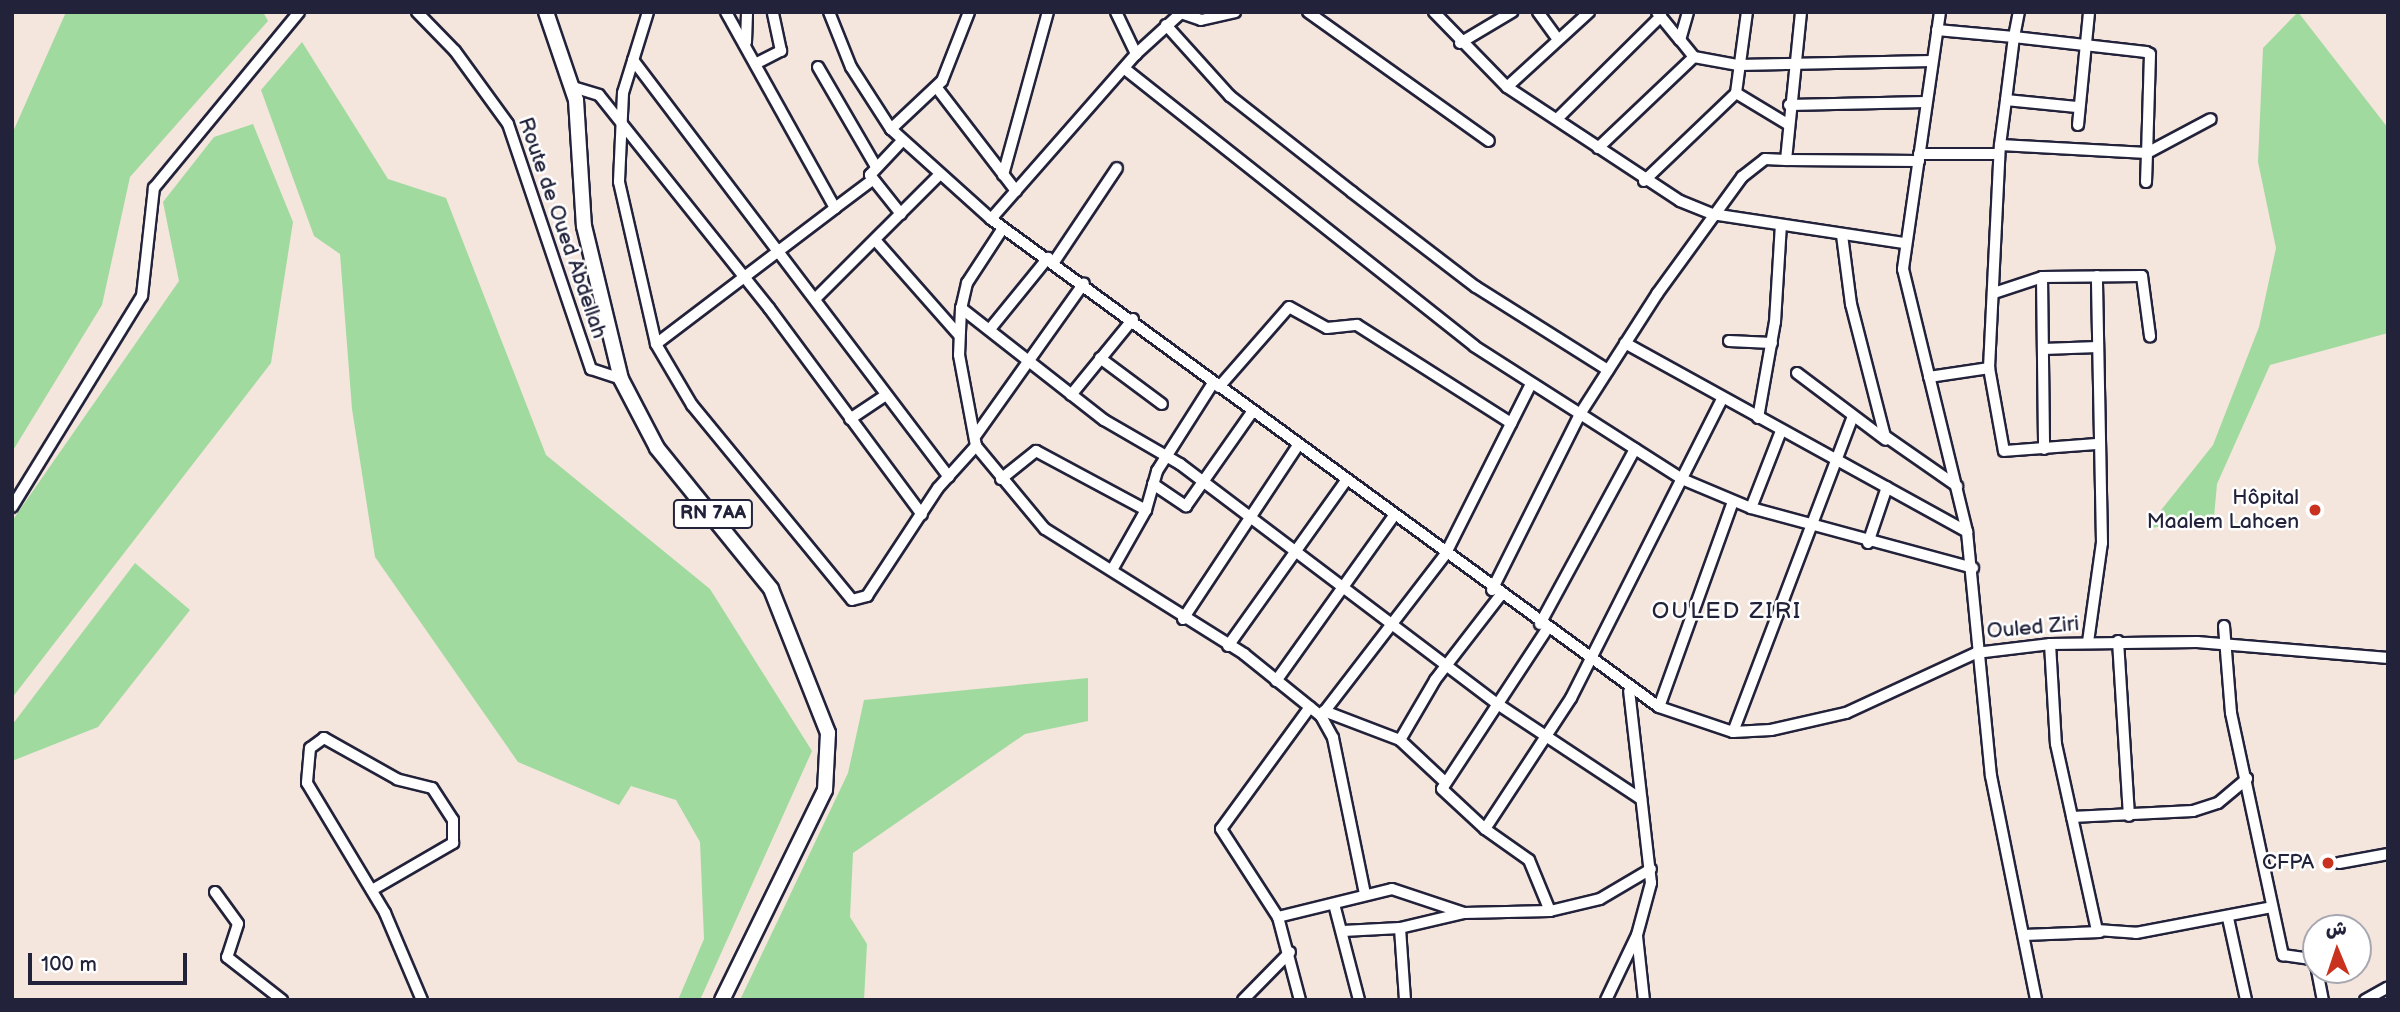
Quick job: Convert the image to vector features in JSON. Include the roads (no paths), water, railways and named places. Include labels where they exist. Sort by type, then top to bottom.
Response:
[{"type":"main road","name":"RN 7AA","points":[[546,12],[573,87],[584,226],[621,379],[657,448],[771,589],[828,733],[825,790],[722,1000]]},
{"type":"street","points":[[12,507],[142,296],[154,188],[299,12]]},
{"type":"street","name":"Route de Oued Abdellah","points":[[417,12],[456,51],[508,124],[591,369],[621,379]]},
{"type":"street","points":[[648,12],[633,60],[620,125],[619,182],[656,344],[692,405],[847,597],[867,597],[1084,283]]},
{"type":"street","points":[[726,12],[759,62],[835,208]]},
{"type":"street","points":[[746,42],[747,12]]},
{"type":"street","points":[[759,62],[781,51],[773,12]]},
{"type":"street","name":"Ouled Ziri","points":[[829,12],[851,67],[891,129],[991,219],[1084,283],[1345,482],[1629,691],[1659,707],[1733,732],[1846,713],[1976,653],[2050,644],[2118,641],[2226,645],[2388,658]]},
{"type":"street","points":[[891,129],[937,88],[969,12]]},
{"type":"street","points":[[1003,175],[1048,12]]},
{"type":"street","points":[[1116,12],[1136,54]]},
{"type":"street","points":[[991,219],[1136,54],[1180,13],[1201,20],[1235,12]]},
{"type":"street","points":[[1307,12],[1489,141]]},
{"type":"street","points":[[1434,12],[1460,43],[1507,87],[1558,118],[1644,181],[1712,214],[1904,243]]},
{"type":"street","points":[[1460,43],[1512,12]]},
{"type":"street","points":[[1538,12],[1558,40]]},
{"type":"street","points":[[1507,87],[1590,12]]},
{"type":"street","points":[[1680,40],[1688,12]]},
{"type":"street","points":[[1644,181],[1737,93],[1738,65],[1747,12]]},
{"type":"street","points":[[1786,160],[1792,64],[1801,12]]},
{"type":"street","points":[[1940,12],[1904,243],[1905,283],[1967,532],[1973,569],[1976,653],[1991,776],[2036,1000]]},
{"type":"street","points":[[2019,12],[2000,149],[1989,368],[2004,451],[2098,444]]},
{"type":"street","points":[[2078,125],[2077,107],[2089,12]]},
{"type":"street","points":[[1558,118],[1659,14],[1694,57],[1738,65],[1932,61]]},
{"type":"street","points":[[1166,25],[1230,96],[1352,192],[1476,287],[1608,370]]},
{"type":"street","points":[[1937,30],[2085,46],[2153,58],[2146,182]]},
{"type":"street","points":[[1598,148],[1694,57]]},
{"type":"street","points":[[633,60],[783,250],[886,395],[949,477]]},
{"type":"street","points":[[818,67],[875,165]]},
{"type":"street","points":[[1125,69],[1386,281],[1531,384],[1682,479],[1751,508],[1868,543],[1973,569]]},
{"type":"street","points":[[573,87],[594,91],[745,277],[922,515]]},
{"type":"street","points":[[937,88],[1016,191]]},
{"type":"street","points":[[1737,93],[1789,125]]},
{"type":"street","points":[[2006,100],[2077,107]]},
{"type":"street","points":[[1789,105],[1926,102]]},
{"type":"street","points":[[1401,740],[1446,664],[1496,593],[1580,414],[1712,214],[1760,162],[1919,158],[2000,149],[2147,153],[2211,119]]},
{"type":"street","points":[[656,344],[871,181],[875,165],[902,141]]},
{"type":"street","points":[[990,329],[1051,260],[1117,168]]},
{"type":"street","points":[[817,297],[876,241],[939,175]]},
{"type":"street","points":[[871,181],[901,214]]},
{"type":"street","points":[[1758,418],[1772,343],[1781,225]]},
{"type":"street","points":[[1003,228],[972,274],[961,308],[959,335],[976,441],[1001,479],[1045,528],[1112,570],[1183,620],[1228,646],[1310,707],[1401,740],[1445,782]]},
{"type":"street","points":[[1842,235],[1850,304],[1888,441]]},
{"type":"street","points":[[876,241],[959,335]]},
{"type":"street","points":[[2088,642],[2102,543],[2098,444],[2097,276]]},
{"type":"street","points":[[1994,293],[2042,277],[2145,278],[2150,336]]},
{"type":"street","points":[[2042,277],[2044,449]]},
{"type":"street","points":[[1112,570],[1146,510],[1153,484],[1167,457],[1216,385],[1289,307],[1327,328],[1357,325],[1511,423]]},
{"type":"street","points":[[961,308],[1071,395],[1205,484],[1496,703],[1546,739],[1641,799]]},
{"type":"street","points":[[1071,395],[1133,320]]},
{"type":"street","points":[[1729,341],[1772,343]]},
{"type":"street","points":[[1625,343],[1721,399],[1887,486],[1967,532]]},
{"type":"street","points":[[2043,349],[2098,347]]},
{"type":"street","points":[[1100,358],[1162,404]]},
{"type":"street","points":[[1929,377],[1989,368]]},
{"type":"street","points":[[1797,373],[1888,441],[1957,486]]},
{"type":"street","points":[[1323,713],[1389,622],[1445,555],[1531,384]]},
{"type":"street","points":[[850,419],[886,395]]},
{"type":"street","points":[[1485,829],[1546,739],[1590,661],[1721,399]]},
{"type":"street","points":[[1153,484],[1186,506],[1205,484],[1252,412]]},
{"type":"street","points":[[1733,732],[1832,458],[1853,416]]},
{"type":"street","points":[[1751,508],[1781,430]]},
{"type":"street","points":[[1183,620],[1298,445]]},
{"type":"street","points":[[1550,911],[1528,860],[1444,795],[1445,782],[1544,626],[1635,449]]},
{"type":"street","points":[[1001,479],[1035,451],[1146,510]]},
{"type":"street","points":[[1228,646],[1297,553],[1345,482]]},
{"type":"street","points":[[1868,543],[1887,486]]},
{"type":"street","points":[[1659,707],[1733,502]]},
{"type":"street","points":[[1276,681],[1392,517]]},
{"type":"street","points":[[2224,626],[2231,713],[2283,955],[2302,958]]},
{"type":"street","points":[[2118,641],[2129,816]]},
{"type":"street","points":[[2050,644],[2051,713],[2072,817],[2100,932]]},
{"type":"street","points":[[1606,1000],[1637,935],[1651,869],[1629,691]]},
{"type":"street","points":[[1300,1000],[1290,951],[1278,917],[1221,829],[1310,707]]},
{"type":"street","points":[[1323,713],[1333,738],[1365,894]]},
{"type":"street","points":[[372,890],[453,843],[453,820],[432,788],[397,779],[324,738],[310,748],[307,783],[372,890],[420,999]]},
{"type":"street","points":[[2072,817],[2129,816],[2213,806],[2247,779]]},
{"type":"street","points":[[2339,863],[2388,854]]},
{"type":"street","points":[[1343,931],[1400,928],[1464,913],[1550,911],[1609,895],[1651,869]]},
{"type":"street","points":[[1278,917],[1365,894],[1399,889],[1464,913]]},
{"type":"street","points":[[215,892],[238,925],[227,957],[282,1000]]},
{"type":"street","points":[[1334,904],[1359,1000]]},
{"type":"street","points":[[2024,935],[2136,933],[2228,918],[2272,907]]},
{"type":"street","points":[[2228,918],[2246,1000]]},
{"type":"street","points":[[1400,928],[1405,1000]]},
{"type":"street","points":[[1637,935],[1644,1000]]},
{"type":"street","points":[[1243,1000],[1290,951]]},
{"type":"street","points":[[2365,1000],[2388,987]]},
{"type":"place","name":"Hôpital Maalem Lahcen","points":[[2315,510]]},
{"type":"place","name":"CFPA","points":[[2328,863]]},
{"type":"district","name":"OULED ZIRI","points":[[1727,611]]}]
